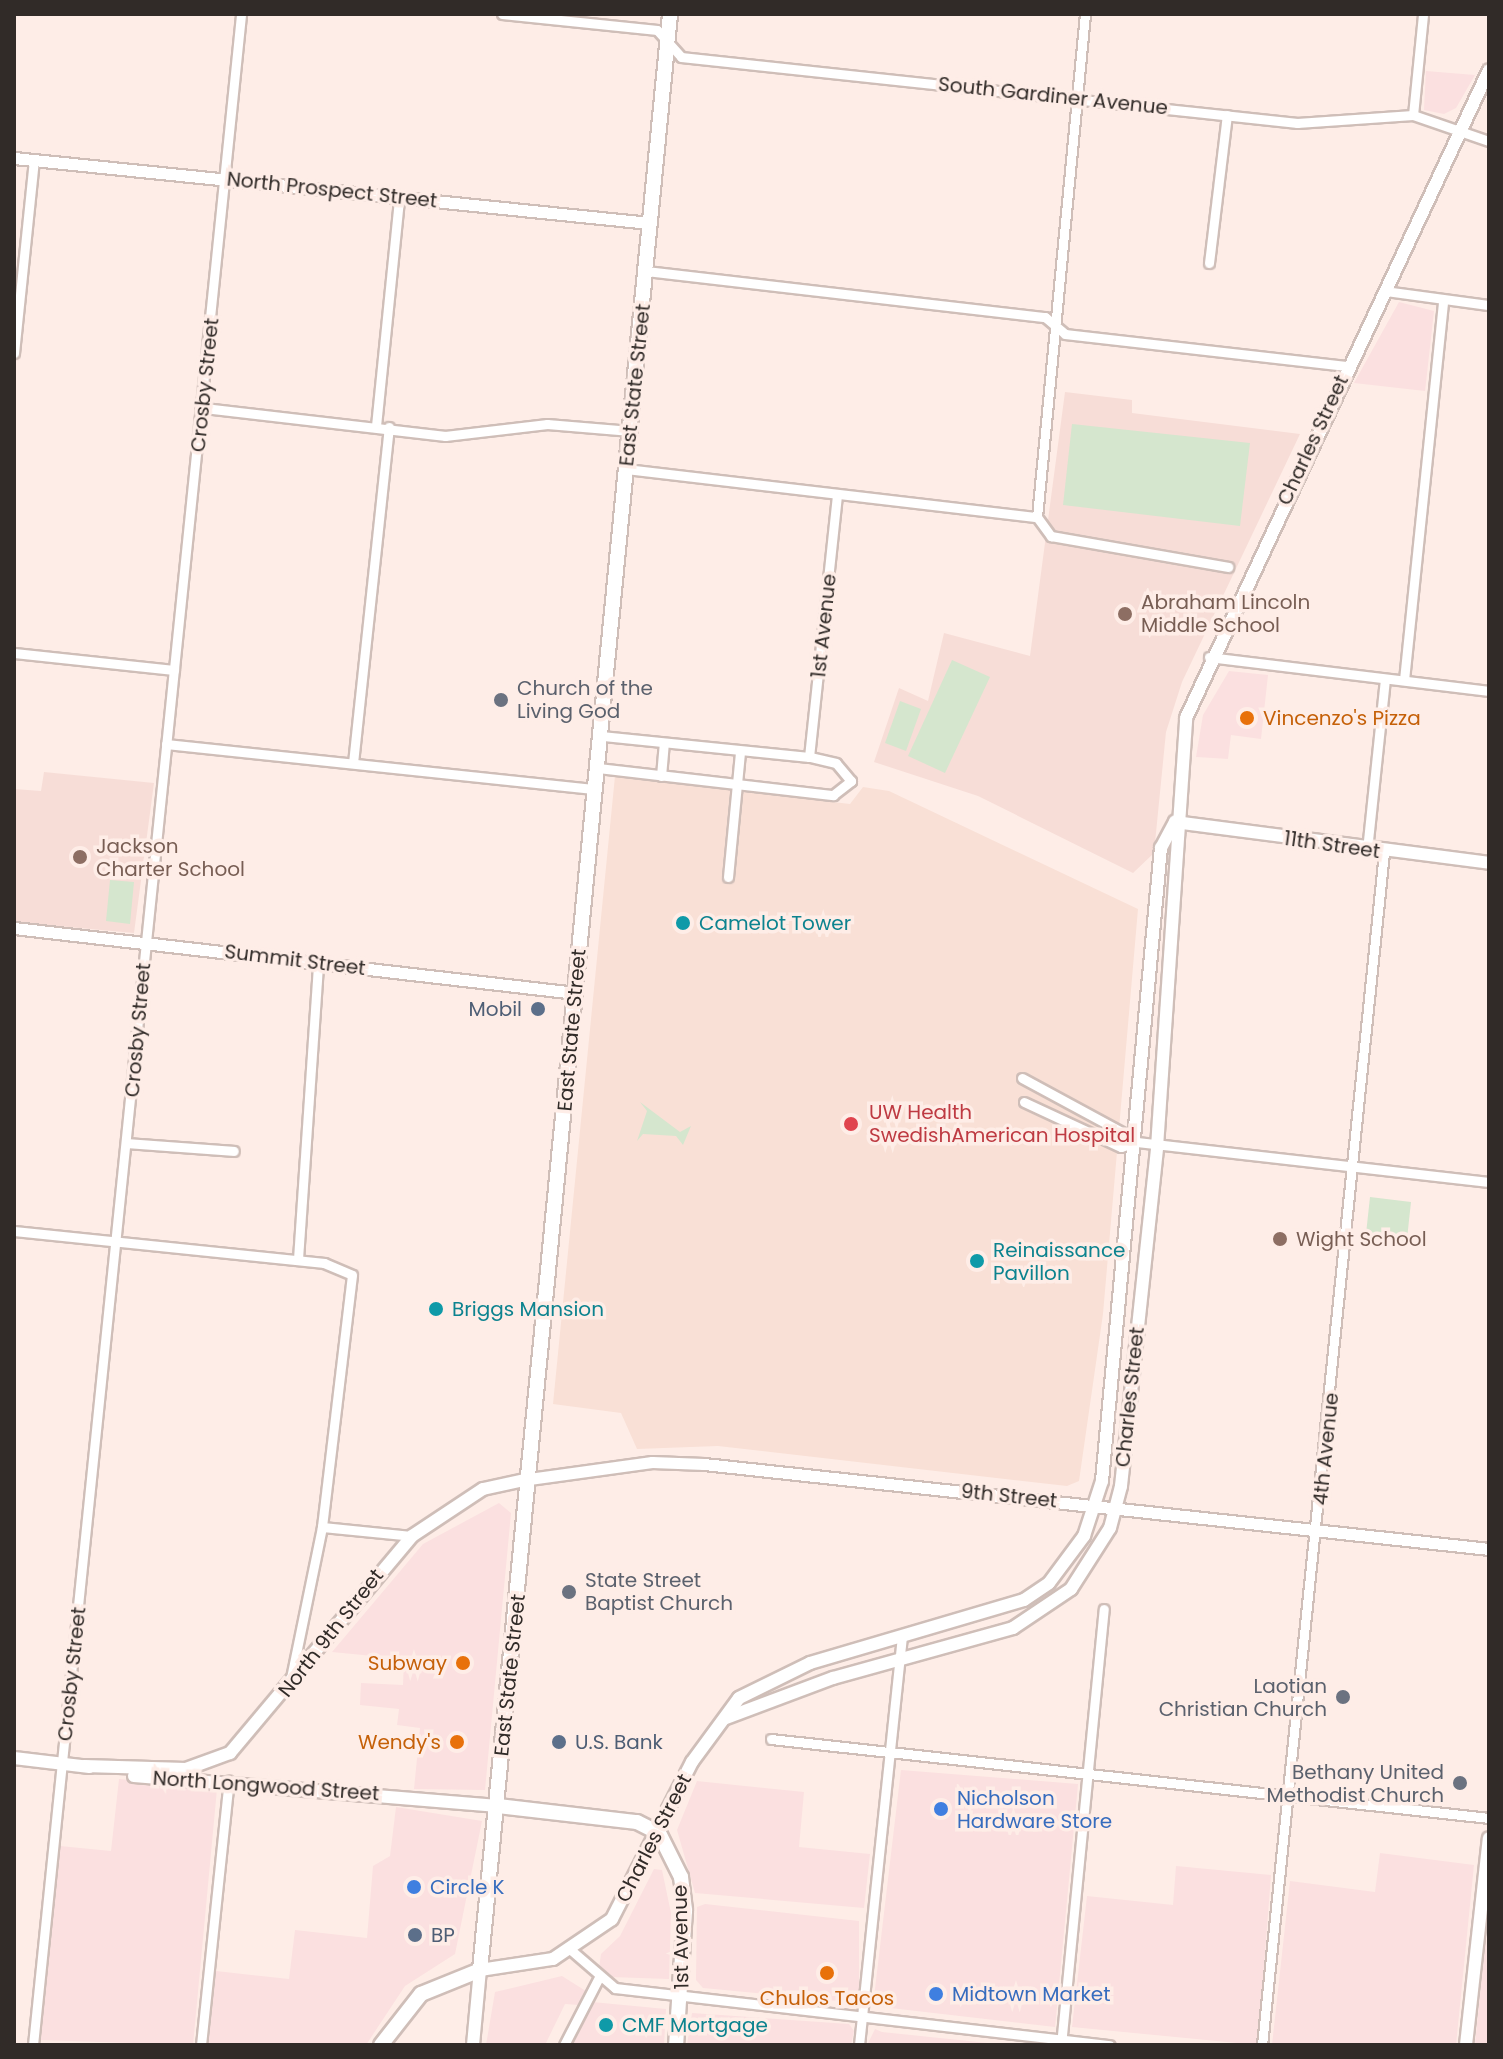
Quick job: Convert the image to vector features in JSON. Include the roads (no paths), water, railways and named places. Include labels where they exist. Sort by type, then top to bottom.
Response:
[{"type":"main road","name":"East State Street","points":[[473,2045],[670,14]]},
{"type":"main road","name":"Charles Street","points":[[726,1718],[1013,1628],[1055,1602],[1101,1548],[1117,1507],[1157,1147],[1181,849],[1175,822],[1186,718],[1209,657],[1489,70]]},
{"type":"main road","name":"Charles Street","points":[[480,1970],[571,1950],[612,1919],[659,1833],[692,1762],[739,1698],[776,1675],[1024,1600],[1074,1553],[1098,1505],[1137,1142],[1161,848],[1175,822]]},
{"type":"main road","name":"11th Street","points":[[1175,822],[1367,850],[1489,863]]},
{"type":"main road","name":"North 9th Street","points":[[131,1769],[186,1769],[230,1753],[412,1536],[483,1489],[529,1479]]},
{"type":"main road","name":"North Longwood Street","points":[[14,1758],[63,1762],[159,1779],[229,1780],[498,1806]]},
{"type":"main road","name":"North Longwood Street","points":[[84,1766],[131,1769]]},
{"type":"main road","points":[[498,1806],[637,1822],[659,1833]]},
{"type":"main road","name":"1st Avenue","points":[[659,1833],[681,1877],[681,1998],[676,2045]]},
{"type":"main road","points":[[1466,2045],[1489,1838]]},
{"type":"main road","points":[[381,2045],[421,1994],[480,1970]]},
{"type":"street","name":"Crosby Street","points":[[33,2045],[145,942],[204,408],[241,14]]},
{"type":"street","name":"South Gardiner Avenue","points":[[502,14],[657,30],[681,57],[1297,123],[1413,115],[1489,141]]},
{"type":"street","points":[[1085,14],[1037,517],[1051,536],[1228,567]]},
{"type":"street","points":[[1413,115],[1423,14]]},
{"type":"street","points":[[1209,263],[1227,115]]},
{"type":"street","name":"North Prospect Street","points":[[14,158],[650,223]]},
{"type":"street","points":[[14,353],[34,160]]},
{"type":"street","points":[[376,426],[399,198]]},
{"type":"street","points":[[646,271],[1045,317],[1065,334],[1348,366]]},
{"type":"street","points":[[1385,291],[1489,305]]},
{"type":"street","points":[[1404,680],[1443,300]]},
{"type":"street","points":[[204,408],[389,427],[445,436],[547,424],[631,431]]},
{"type":"street","points":[[353,763],[389,427]]},
{"type":"street","points":[[626,469],[1037,517]]},
{"type":"street","name":"1st Avenue","points":[[809,757],[837,494]]},
{"type":"street","points":[[14,653],[174,670]]},
{"type":"street","points":[[1209,657],[1489,691]]},
{"type":"street","points":[[1367,850],[1385,679]]},
{"type":"street","points":[[598,768],[833,795],[851,781],[836,763],[809,757],[601,736]]},
{"type":"street","points":[[166,744],[596,789]]},
{"type":"street","points":[[661,776],[664,744]]},
{"type":"street","points":[[728,877],[740,752]]},
{"type":"street","name":"4th Avenue","points":[[1262,2045],[1317,1531],[1384,852]]},
{"type":"street","name":"Summit Street","points":[[14,928],[576,993]]},
{"type":"street","points":[[298,1259],[318,962]]},
{"type":"street","points":[[1022,1078],[1125,1128],[1137,1142]]},
{"type":"street","points":[[1024,1102],[1121,1147],[1137,1142],[1157,1147],[1489,1182]]},
{"type":"street","points":[[127,1143],[234,1151]]},
{"type":"street","points":[[14,1231],[298,1259],[340,1266],[352,1275],[322,1527],[289,1685]]},
{"type":"street","name":"9th Street","points":[[529,1479],[652,1462],[1098,1505],[1489,1549]]},
{"type":"street","points":[[322,1527],[412,1536]]},
{"type":"street","points":[[1062,2042],[1104,1609]]},
{"type":"street","points":[[859,2045],[902,1639]]},
{"type":"street","points":[[771,1739],[1489,1818]]},
{"type":"street","points":[[201,2045],[229,1780]]},
{"type":"street","points":[[571,1950],[598,1979],[681,1998],[1110,2045]]},
{"type":"street","points":[[564,2045],[598,1979]]},
{"type":"place","name":"Abraham Lincoln Middle School","points":[[1125,614]]},
{"type":"place","name":"Church of the Living God","points":[[501,700]]},
{"type":"place","name":"Vincenzo's Pizza","points":[[1247,718]]},
{"type":"place","name":"Jackson Charter School","points":[[80,857]]},
{"type":"place","name":"Camelot Tower","points":[[683,923]]},
{"type":"place","name":"Mobil","points":[[538,1009]]},
{"type":"place","name":"UW Health SwedishAmerican Hospital","points":[[851,1124]]},
{"type":"place","name":"Wight School","points":[[1280,1239]]},
{"type":"place","name":"Reinaissance Pavillon","points":[[977,1261]]},
{"type":"place","name":"Briggs Mansion","points":[[436,1309]]},
{"type":"place","name":"State Street Baptist Church","points":[[569,1592]]},
{"type":"place","name":"Subway","points":[[463,1663]]},
{"type":"place","name":"Laotian Christian Church","points":[[1343,1697]]},
{"type":"place","name":"Wendy's","points":[[457,1742]]},
{"type":"place","name":"U.S. Bank","points":[[559,1742]]},
{"type":"place","name":"Bethany United Methodist Church","points":[[1460,1783]]},
{"type":"place","name":"Nicholson Hardware Store","points":[[941,1809]]},
{"type":"place","name":"Circle K","points":[[414,1887]]},
{"type":"place","name":"BP","points":[[415,1935]]},
{"type":"place","name":"Chulos Tacos","points":[[827,1973]]},
{"type":"place","name":"Midtown Market","points":[[936,1994]]},
{"type":"place","name":"CMF Mortgage","points":[[606,2025]]}]
